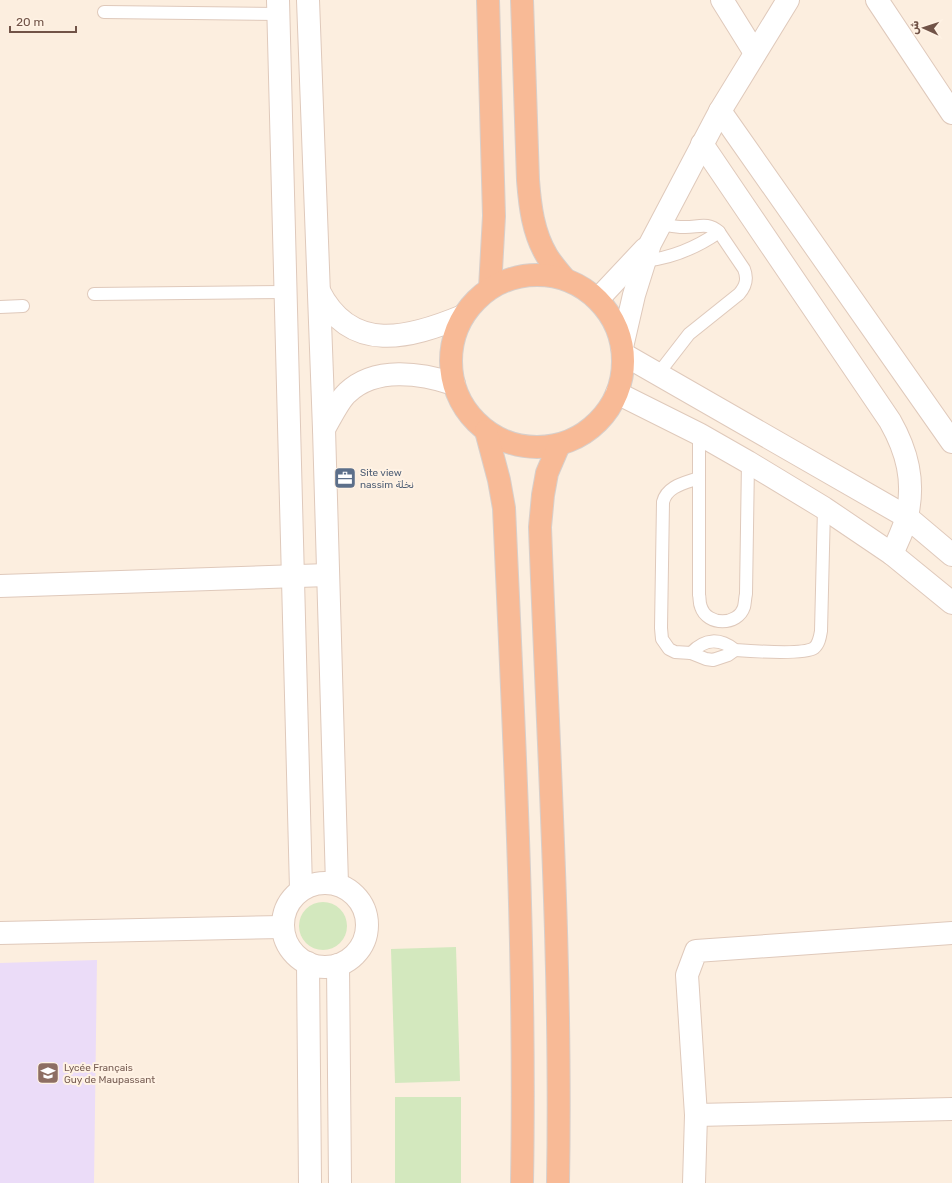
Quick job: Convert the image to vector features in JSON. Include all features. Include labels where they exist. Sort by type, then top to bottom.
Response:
[{"type":"highway","points":[[488,0],[494,216],[490,288]]},
{"type":"highway","points":[[522,0],[530,207],[537,233],[547,255],[564,278]]},
{"type":"highway","points":[[546,275],[564,278],[588,291],[598,299],[615,324],[620,335],[622,350],[622,374],[617,393],[611,405],[594,426],[572,440],[559,444],[538,447],[524,446],[498,438],[486,431],[472,418],[464,408],[458,396],[454,384],[451,365],[451,352],[458,327],[471,305],[490,288],[511,278],[546,275]]},
{"type":"highway","points":[[486,431],[499,480],[504,516],[518,866],[524,1092],[522,1183]]},
{"type":"highway","points":[[558,1183],[559,1071],[554,893],[540,527],[547,473],[559,444]]},
{"type":"street","points":[[722,0],[755,53]]},
{"type":"street","points":[[788,0],[720,111],[660,224],[647,252],[634,295],[622,350],[658,374],[907,517],[952,555]]},
{"type":"street","points":[[877,0],[952,113]]},
{"type":"street","points":[[301,889],[279,7],[308,8],[324,429],[337,884]]},
{"type":"street","points":[[720,111],[952,442]]},
{"type":"street","points":[[702,144],[900,438],[910,477],[910,498],[907,517],[892,554]]},
{"type":"street","points":[[598,299],[647,252]]},
{"type":"street","points":[[318,290],[328,308],[342,322],[366,334],[393,336],[429,329],[464,316]]},
{"type":"street","points":[[324,429],[346,394],[366,380],[396,374],[435,378],[454,384]]},
{"type":"street","points":[[617,393],[699,434],[824,508],[892,554],[952,603]]},
{"type":"street","points":[[0,586],[328,575]]},
{"type":"street","points":[[323,882],[337,884],[349,890],[358,899],[364,911],[366,924],[365,937],[359,949],[350,958],[338,965],[323,966],[308,963],[298,957],[290,948],[285,938],[283,927],[284,914],[289,903],[301,889],[323,882]]},
{"type":"street","points":[[0,933],[283,927]]},
{"type":"street","points":[[694,1183],[696,1115],[687,976],[696,951],[952,933]]},
{"type":"street","points":[[308,963],[310,1183]]},
{"type":"street","points":[[338,965],[340,1183]]},
{"type":"street","points":[[696,1115],[952,1109]]},
{"type":"lane","points":[[104,12],[279,7]]},
{"type":"lane","points":[[658,374],[689,334],[744,289],[746,282],[744,269],[719,232],[704,224],[683,227],[660,224]]},
{"type":"lane","points":[[647,252],[661,259],[681,253],[706,241],[719,232]]},
{"type":"lane","points":[[94,294],[286,292]]},
{"type":"lane","points":[[0,306],[24,306]]},
{"type":"lane","points":[[699,434],[699,594],[701,608],[709,618],[722,622],[736,618],[744,608],[746,594],[748,462]]},
{"type":"lane","points":[[699,478],[671,489],[667,493],[663,502],[662,639],[669,649],[675,652],[691,653],[698,657],[714,660],[728,655],[735,650]]},
{"type":"lane","points":[[691,653],[697,647],[712,641],[721,642],[735,650],[801,652],[813,648],[817,644],[821,631],[824,508]]},
{"type":"shaded area","name":"Lycée Français Guy de Maupassant","points":[[97,960],[94,1183],[0,1183],[0,963]]},
{"type":"green space","points":[[323,902],[332,904],[340,909],[345,917],[347,926],[345,935],[340,943],[332,948],[323,950],[314,948],[306,943],[301,935],[299,926],[301,917],[306,909],[314,904]]},
{"type":"green space","points":[[456,947],[460,1081],[395,1083],[391,949]]},
{"type":"green space","points":[[395,1097],[461,1097],[461,1183],[395,1183]]},
{"type":"place","name":"Site view nassim نخلة","points":[[345,478]]},
{"type":"place","name":"Lycée Français Guy de Maupassant","points":[[48,1073]]}]
